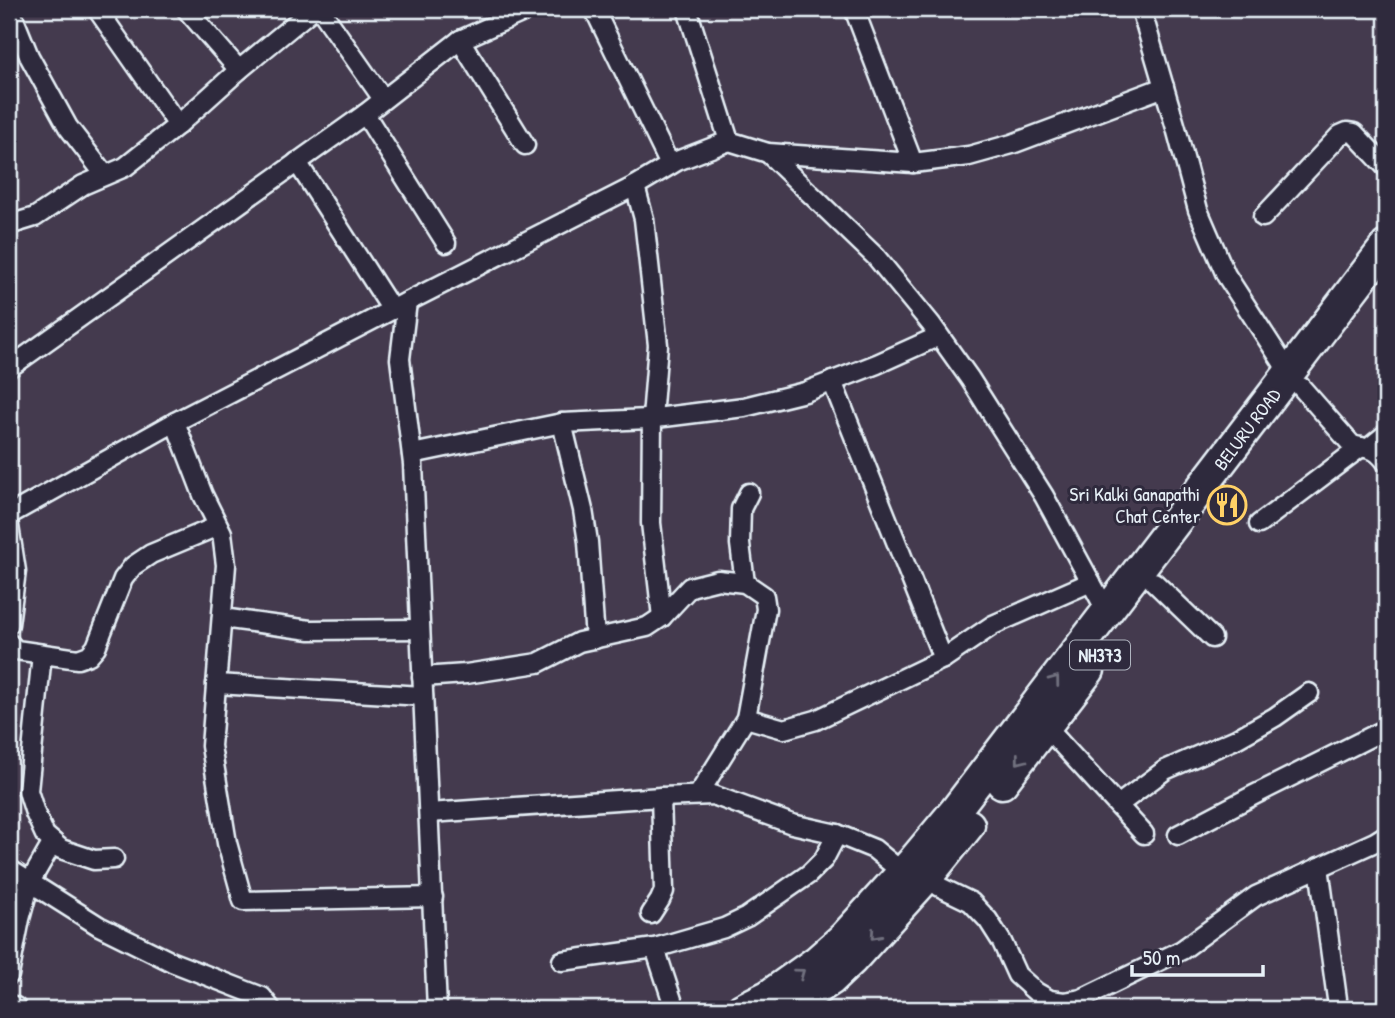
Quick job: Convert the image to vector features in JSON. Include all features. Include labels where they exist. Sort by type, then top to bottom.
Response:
[{"type":"highway","name":"BELURU ROAD","points":[[915,874],[913,862],[1107,612],[1295,380],[1386,246]]},
{"type":"highway","name":"NH373","points":[[787,1009],[831,980],[852,960],[915,874],[1046,727],[1154,582],[1295,380],[1386,275]]},
{"type":"highway","name":"NH373","points":[[743,1009],[768,996],[817,961],[915,874]]},
{"type":"street","points":[[10,9],[17,50],[68,127],[105,175]]},
{"type":"street","points":[[97,9],[178,125]]},
{"type":"street","points":[[186,9],[239,70]]},
{"type":"street","points":[[9,225],[35,217],[83,185],[125,167],[313,9]]},
{"type":"street","points":[[320,9],[383,99]]},
{"type":"street","points":[[9,368],[365,114],[460,40],[530,9]]},
{"type":"street","points":[[594,9],[670,165]]},
{"type":"street","points":[[687,9],[729,141]]},
{"type":"street","points":[[1141,9],[1198,210],[1226,275],[1295,380],[1352,445],[1379,452],[1386,462]]},
{"type":"street","points":[[861,11],[913,163]]},
{"type":"street","points":[[460,40],[525,145]]},
{"type":"street","points":[[9,515],[175,422],[635,186],[677,161],[729,141],[768,153],[913,163],[969,156],[1012,144],[1164,87]]},
{"type":"street","points":[[365,114],[446,243]]},
{"type":"street","points":[[1263,217],[1340,135],[1347,132],[1354,133],[1386,167]]},
{"type":"street","points":[[768,153],[876,257],[939,336],[970,379],[1044,496],[1107,612]]},
{"type":"street","points":[[297,162],[399,306],[400,359],[412,454],[437,1009]]},
{"type":"street","points":[[635,186],[644,219],[658,345],[652,418],[652,523],[662,617]]},
{"type":"street","points":[[412,454],[562,424],[652,418],[744,407],[804,392],[877,364],[939,336]]},
{"type":"street","points":[[832,381],[943,659]]},
{"type":"street","points":[[175,422],[202,495],[222,533],[226,565],[211,747],[227,843],[243,901],[433,897]]},
{"type":"street","points":[[562,424],[583,510],[594,639]]},
{"type":"street","points":[[1258,524],[1386,434]]},
{"type":"street","points":[[745,583],[740,544],[741,509],[749,493]]},
{"type":"street","points":[[9,526],[16,570],[9,624]]},
{"type":"street","points":[[9,643],[16,650],[42,654],[78,659],[89,655],[96,647],[123,579],[133,566],[151,554],[218,526]]},
{"type":"street","points":[[422,677],[466,674],[538,663],[579,642],[647,627],[662,617],[690,587],[718,580],[745,583],[764,596],[766,609],[746,718],[698,795]]},
{"type":"street","points":[[746,718],[784,729],[816,720],[943,659],[993,625],[1091,582]]},
{"type":"street","points":[[1154,582],[1212,638]]},
{"type":"street","points":[[222,618],[310,630],[420,629]]},
{"type":"street","points":[[42,654],[28,791],[35,813],[45,835],[61,849],[94,860],[114,859]]},
{"type":"street","points":[[216,684],[423,696]]},
{"type":"street","points":[[1118,805],[1164,770],[1236,739],[1275,717],[1309,693]]},
{"type":"street","points":[[1046,727],[1144,834]]},
{"type":"street","points":[[1178,835],[1386,729]]},
{"type":"street","points":[[429,813],[713,795],[792,824],[837,834],[874,849],[915,874],[971,902],[988,920],[1017,975],[1051,1004],[1081,999],[1182,950],[1256,896],[1386,835]]},
{"type":"street","points":[[651,914],[664,891],[661,797]]},
{"type":"street","points":[[562,961],[655,948],[724,928],[747,917],[809,874],[824,859],[837,834]]},
{"type":"street","points":[[9,975],[30,882],[53,842]]},
{"type":"street","points":[[1319,867],[1337,999]]},
{"type":"street","points":[[9,869],[99,926],[172,962],[262,997],[271,1009]]},
{"type":"street","points":[[655,948],[675,1009]]},
{"type":"street","points":[[9,1007],[14,1009]]},
{"type":"place","name":"Sri Kalki Ganapathi Chat Center","points":[[1227,505]]}]
